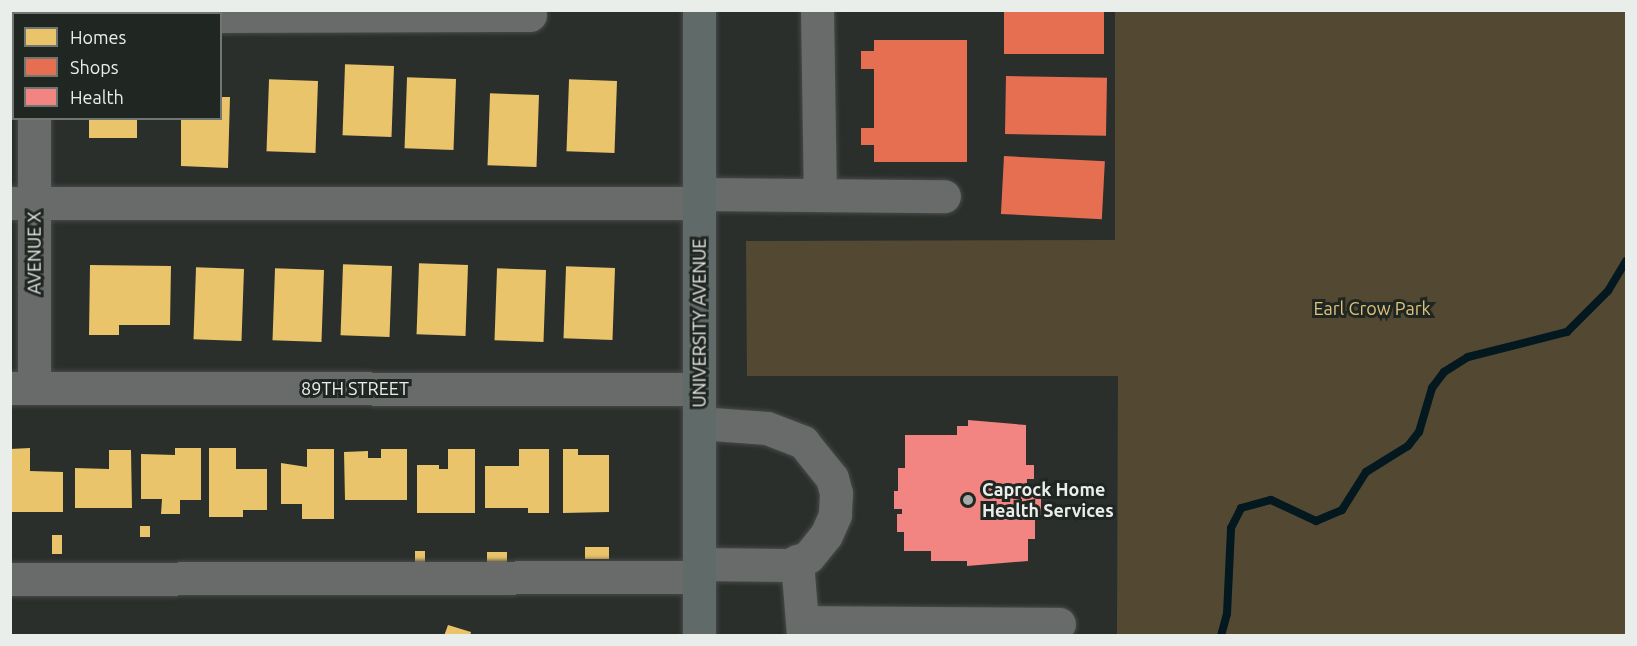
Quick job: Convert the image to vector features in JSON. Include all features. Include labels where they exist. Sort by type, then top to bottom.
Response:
[{"type":"main road","name":"UNIVERSITY AVENUE","points":[[699,10],[699,636]]},
{"type":"street","points":[[817,10],[820,195]]},
{"type":"street","points":[[222,16],[530,15]]},
{"type":"street","name":"AVENUE X","points":[[22,388],[22,203],[34,120]]},
{"type":"street","points":[[22,203],[699,199],[820,195],[944,196]]},
{"type":"street","name":"89TH STREET","points":[[22,388],[699,389]]},
{"type":"street","points":[[10,579],[699,570],[788,564],[808,557],[826,535],[835,514],[834,485],[818,457],[803,442],[767,428],[699,423]]},
{"type":"street","points":[[797,561],[803,629],[1059,624]]},
{"type":"green space","name":"Earl Crow Park","points":[[1115,11],[1626,11],[1626,635],[1117,635],[1118,376],[747,376],[746,241],[1115,240]]},
{"type":"building: Homes","points":[[345,64],[394,66],[392,137],[343,135]]},
{"type":"building: Homes","points":[[407,77],[456,79],[454,150],[405,148]]},
{"type":"building: Homes","points":[[269,79],[318,81],[315,153],[267,151]]},
{"type":"building: Homes","points":[[569,79],[617,81],[614,153],[567,151]]},
{"type":"building: Homes","points":[[490,93],[539,95],[536,167],[488,165]]},
{"type":"building: Homes","points":[[222,97],[230,97],[228,168],[181,166],[181,120],[222,120]]},
{"type":"building: Homes","points":[[89,120],[137,120],[137,138],[89,138]]},
{"type":"building: Homes","points":[[419,263],[468,265],[466,336],[417,334]]},
{"type":"building: Homes","points":[[343,264],[392,266],[390,337],[341,335]]},
{"type":"building: Homes","points":[[90,265],[171,266],[170,325],[119,325],[119,335],[89,335]]},
{"type":"building: Homes","points":[[566,266],[615,268],[612,340],[564,338]]},
{"type":"building: Homes","points":[[196,267],[244,269],[241,341],[194,339]]},
{"type":"building: Homes","points":[[275,268],[324,270],[321,342],[273,340]]},
{"type":"building: Homes","points":[[497,268],[546,270],[543,342],[495,340]]},
{"type":"building: Homes","points":[[30,448],[30,471],[63,472],[63,512],[10,512],[10,449]]},
{"type":"building: Homes","points":[[175,448],[201,448],[201,500],[180,500],[180,514],[161,514],[162,499],[141,499],[141,454],[175,455]]},
{"type":"building: Homes","points":[[209,448],[236,448],[236,469],[267,469],[267,510],[243,510],[243,517],[209,517]]},
{"type":"building: Homes","points":[[307,449],[334,449],[334,519],[302,519],[302,504],[281,504],[281,463],[307,467]]},
{"type":"building: Homes","points":[[381,449],[407,449],[407,500],[345,500],[344,452],[368,451],[368,458],[381,458]]},
{"type":"building: Homes","points":[[448,449],[475,449],[475,513],[417,513],[417,465],[439,465],[439,469],[448,469]]},
{"type":"building: Homes","points":[[519,449],[549,449],[549,513],[528,513],[528,508],[485,508],[485,466],[519,466]]},
{"type":"building: Homes","points":[[563,449],[578,449],[578,455],[609,455],[609,512],[563,513]]},
{"type":"building: Homes","points":[[109,450],[131,450],[132,508],[75,508],[75,468],[109,469]]},
{"type":"building: Homes","points":[[140,526],[150,526],[150,537],[140,537]]},
{"type":"building: Homes","points":[[52,535],[62,535],[62,554],[52,554]]},
{"type":"building: Homes","points":[[585,547],[609,547],[609,559],[585,559]]},
{"type":"building: Homes","points":[[415,551],[425,551],[425,562],[415,562]]},
{"type":"building: Homes","points":[[487,552],[507,552],[507,565],[487,565]]},
{"type":"building: Homes","points":[[448,625],[471,632],[470,636],[444,636]]},
{"type":"building: Shops","points":[[1004,10],[1104,10],[1104,54],[1004,54]]},
{"type":"building: Shops","points":[[874,40],[967,40],[967,162],[874,162],[874,145],[861,145],[861,128],[874,128],[874,69],[861,69],[861,51],[874,51]]},
{"type":"building: Shops","points":[[1006,76],[1107,78],[1106,136],[1005,134]]},
{"type":"building: Shops","points":[[1004,156],[1105,161],[1102,219],[1001,214]]},
{"type":"building: Health","name":"Caprock Home Health Services","points":[[968,420],[1026,425],[1026,465],[1034,465],[1034,479],[1027,479],[1027,485],[1041,485],[1041,515],[1027,515],[1027,520],[1035,520],[1035,539],[1028,539],[1028,561],[967,566],[967,561],[931,561],[931,551],[904,551],[904,532],[897,532],[897,514],[902,514],[902,509],[894,509],[894,491],[898,491],[898,468],[905,468],[905,435],[957,435],[957,426],[968,426]]},
{"type":"waterway","points":[[1221,636],[1227,614],[1231,528],[1241,508],[1271,500],[1316,521],[1342,510],[1366,472],[1408,446],[1419,432],[1432,388],[1444,372],[1468,357],[1567,332],[1608,291],[1626,261]]},
{"type":"place","name":"Caprock Home Health Services","points":[[968,500]]}]
